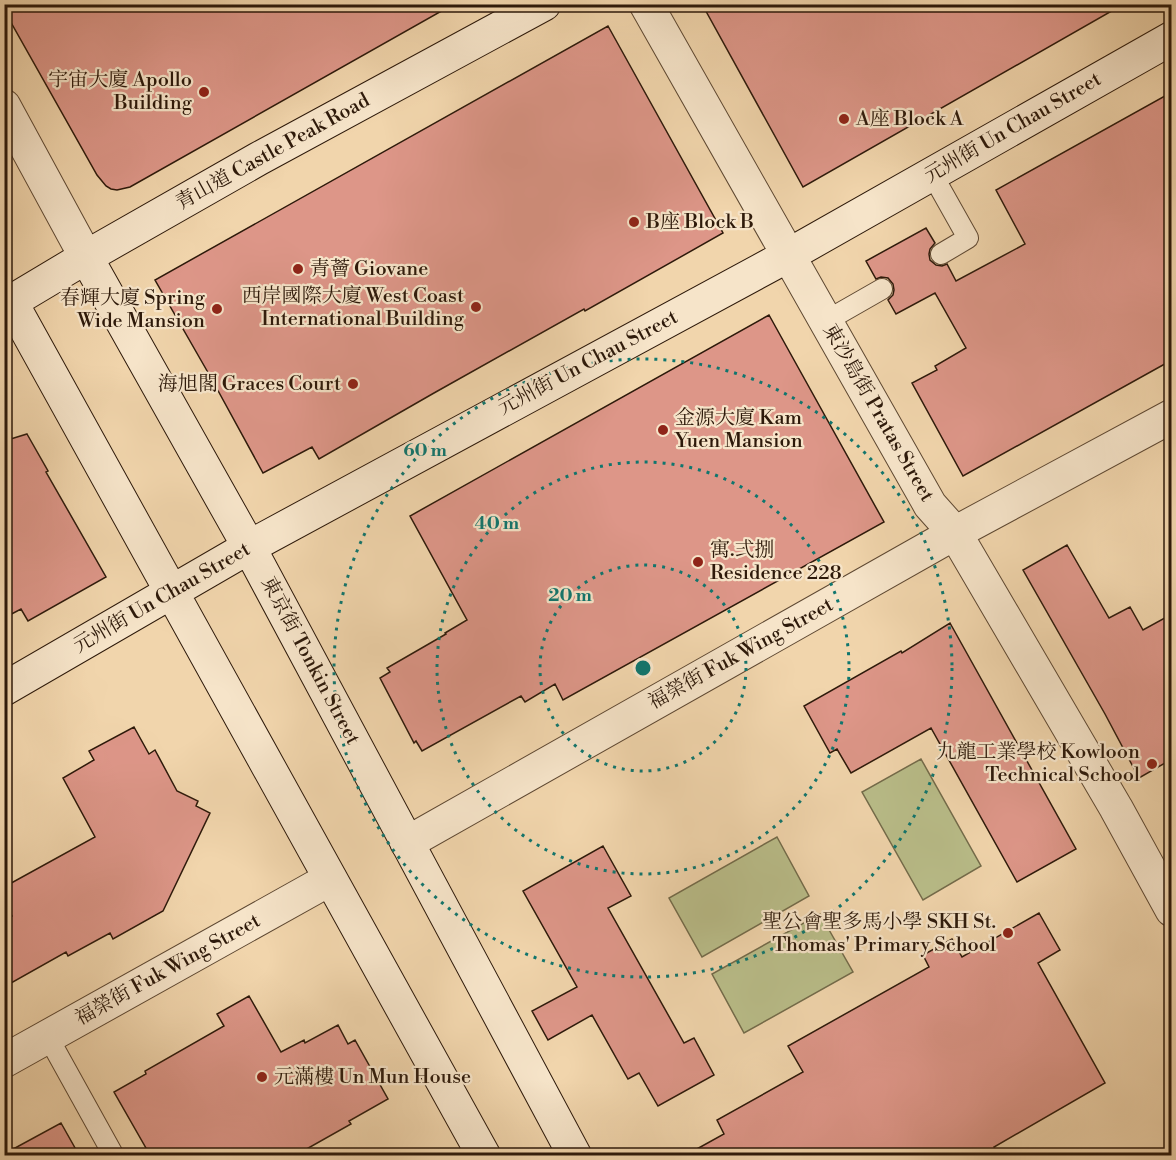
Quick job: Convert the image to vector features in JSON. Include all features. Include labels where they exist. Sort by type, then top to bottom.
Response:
[{"type":"main road","name":"青山道 Castle Peak Road","points":[[7,300],[258,159],[544,4]]},
{"type":"main road","name":"東沙島街 Pratas Street","points":[[646,4],[930,505],[955,533],[1110,797],[1172,910]]},
{"type":"main road","name":"元州街 Un Chau Street","points":[[4,689],[249,547],[789,255],[1172,38]]},
{"type":"main road","name":"東京街 Tonkin Street","points":[[4,106],[249,547],[575,1155]]},
{"type":"main road","points":[[7,300],[484,1155]]},
{"type":"main road","name":"福榮街 Fuk Wing Street","points":[[407,843],[955,533],[1172,416]]},
{"type":"main road","name":"福榮街 Fuk Wing Street","points":[[4,1061],[330,879]]},
{"type":"lane","points":[[932,174],[968,238],[941,254]]},
{"type":"lane","points":[[826,321],[882,289]]},
{"type":"lane","points":[[48,1037],[114,1155]]},
{"type":"green space","points":[[921,759],[981,866],[923,900],[862,792]]},
{"type":"green space","points":[[777,837],[809,896],[702,957],[669,898]]},
{"type":"green space","points":[[820,914],[853,972],[744,1033],[712,974]]},
{"type":"building","points":[[4,4],[454,4],[130,187],[117,190],[106,186],[97,175],[4,10]]},
{"type":"building","name":"A座 Block A","points":[[702,4],[1124,4],[803,187]]},
{"type":"building","points":[[608,26],[723,233],[319,459],[312,447],[263,473],[155,280]]},
{"type":"building","points":[[1172,92],[1172,360],[963,476],[912,383],[937,370],[935,366],[966,348],[935,293],[896,314],[888,300],[893,295],[893,284],[888,278],[876,279],[866,261],[926,228],[935,243],[930,249],[930,260],[936,265],[947,264],[956,281],[1025,244],[996,190]]},
{"type":"building","points":[[769,315],[884,522],[563,700],[555,684],[525,702],[521,696],[422,751],[416,741],[414,743],[380,678],[390,672],[387,668],[467,620],[410,516]]},
{"type":"building","points":[[27,434],[106,577],[28,621],[21,609],[4,618],[4,441]]},
{"type":"building","points":[[1067,545],[1109,618],[1130,607],[1143,630],[1172,614],[1172,759],[1139,778],[1023,570]]},
{"type":"building","points":[[950,623],[1076,849],[1017,882],[931,728],[851,773],[837,749],[830,753],[804,706],[901,651],[902,653]]},
{"type":"building","points":[[134,727],[149,754],[155,750],[177,791],[198,801],[196,806],[210,813],[163,911],[113,939],[110,933],[68,956],[66,952],[4,987],[4,921],[12,916],[4,903],[4,887],[95,837],[63,778],[94,760],[89,751]]},
{"type":"building","points":[[603,846],[631,896],[608,908],[684,1043],[694,1038],[714,1075],[658,1106],[639,1073],[628,1079],[592,1015],[548,1040],[532,1011],[577,987],[523,891]]},
{"type":"building","points":[[1039,913],[1060,950],[1038,963],[1105,1083],[994,1147],[999,1155],[686,1155],[724,1134],[717,1120],[803,1072],[788,1046],[929,967],[923,955],[952,939],[962,957]]},
{"type":"building","name":"元滿樓 Un Mun House","points":[[249,996],[281,1052],[304,1040],[305,1043],[338,1025],[348,1044],[355,1040],[388,1099],[349,1121],[351,1124],[296,1155],[150,1155],[114,1092],[146,1074],[145,1071],[224,1026],[217,1014]]},
{"type":"building","points":[[61,1123],[79,1155],[4,1155],[4,1154]]},
{"type":"place","name":"宇宙大廈 Apollo Building","points":[[204,92]]},
{"type":"place","name":"A座 Block A","points":[[844,119]]},
{"type":"place","name":"B座 Block B","points":[[634,222]]},
{"type":"place","name":"青薈 Giovane","points":[[298,269]]},
{"type":"place","name":"西岸國際大廈 West Coast International Building","points":[[476,307]]},
{"type":"place","name":"春輝大廈 Spring Wide Mansion","points":[[217,309]]},
{"type":"place","name":"海旭閣 Graces Court","points":[[353,384]]},
{"type":"place","name":"金源大廈 Kam Yuen Mansion","points":[[663,430]]},
{"type":"place","name":"寓.弍捌 Residence 228","points":[[698,562]]},
{"type":"place","name":"九龍工業學校 Kowloon Technical School","points":[[1152,764]]},
{"type":"place","name":"聖公會聖多馬小學 SKH St. Thomas' Primary School","points":[[1008,933]]},
{"type":"place","name":"元滿樓 Un Mun House","points":[[262,1077]]}]
